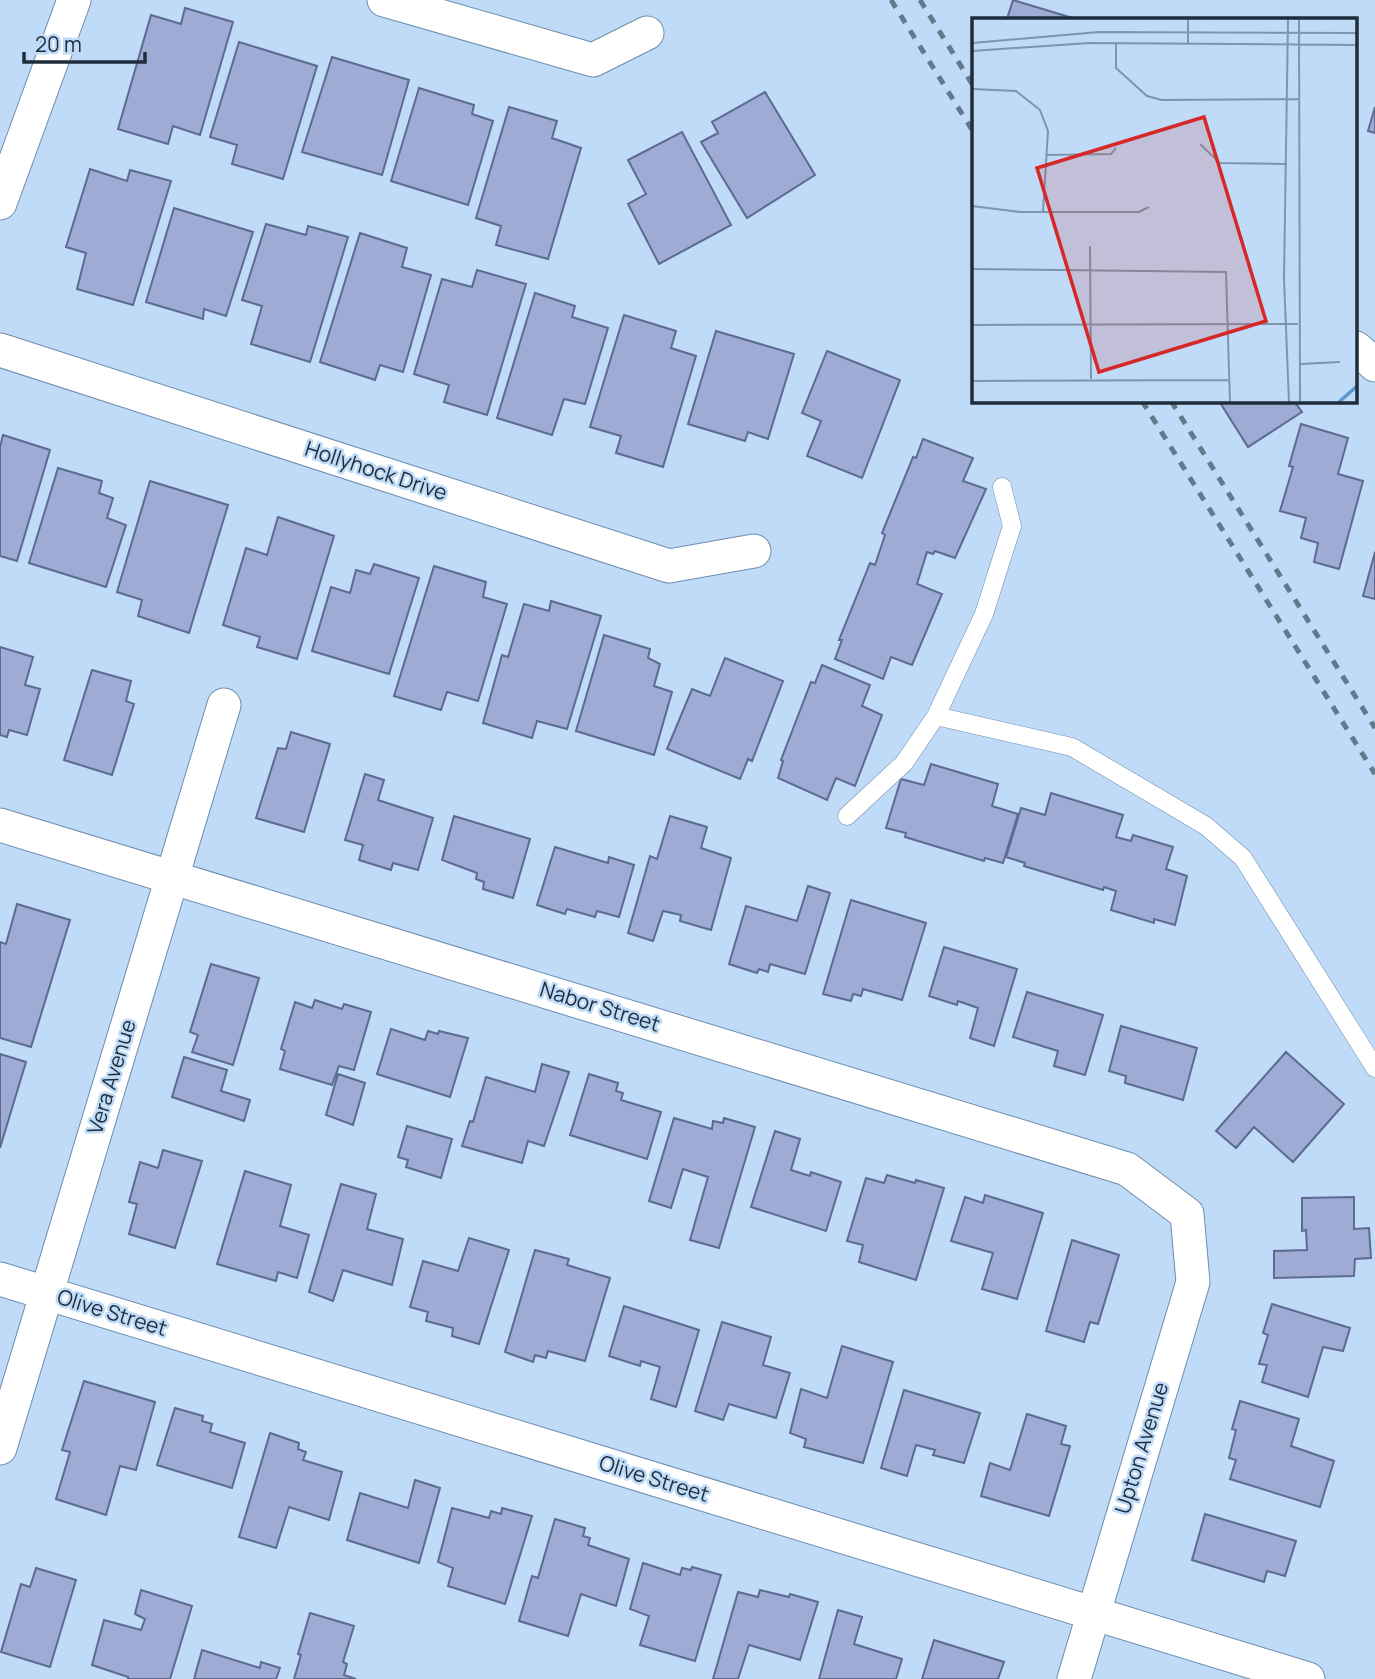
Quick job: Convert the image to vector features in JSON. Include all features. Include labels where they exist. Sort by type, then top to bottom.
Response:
[{"type":"street","points":[[0,203],[75,0]]},
{"type":"street","points":[[384,0],[593,60],[647,33]]},
{"type":"street","name":"Hollyhock Drive","points":[[0,350],[669,566],[754,551]]},
{"type":"street","points":[[1358,350],[1375,365]]},
{"type":"street","name":"Vera Avenue","points":[[0,1448],[224,705]]},
{"type":"street","name":"Nabor Street","points":[[0,825],[1127,1169],[1187,1214]]},
{"type":"street","name":"Upton Avenue","points":[[1074,1679],[1193,1282],[1187,1214]]},
{"type":"street","name":"Olive Street","points":[[0,1279],[1308,1679]]},
{"type":"lane","points":[[847,816],[904,763],[936,716],[984,614],[1012,526],[1002,487]]},
{"type":"lane","points":[[936,716],[1072,747],[1206,826],[1243,858],[1375,1068]]},
{"type":"building","points":[[1013,0],[1073,18],[1007,18]]},
{"type":"building","points":[[185,8],[233,22],[200,135],[173,126],[168,144],[118,129],[151,15],[181,24]]},
{"type":"building","points":[[239,42],[317,66],[283,179],[232,164],[237,145],[210,137]]},
{"type":"building","points":[[332,57],[409,80],[382,175],[302,152]]},
{"type":"building","points":[[419,88],[474,105],[472,114],[493,121],[468,205],[391,181]]},
{"type":"building","points":[[765,92],[815,175],[747,218],[701,142],[718,133],[712,122]]},
{"type":"building","points":[[509,107],[557,121],[552,138],[581,148],[548,259],[496,245],[501,226],[476,218]]},
{"type":"building","points":[[1375,107],[1375,133],[1368,131]]},
{"type":"building","points":[[682,132],[731,225],[659,264],[628,204],[646,194],[628,160]]},
{"type":"building","points":[[90,169],[127,181],[130,170],[171,181],[133,305],[77,289],[86,253],[66,247]]},
{"type":"building","points":[[174,208],[253,232],[226,316],[204,309],[203,319],[146,302]]},
{"type":"building","points":[[266,224],[306,235],[308,226],[348,237],[310,362],[251,344],[262,306],[242,300]]},
{"type":"building","points":[[360,233],[407,248],[402,267],[431,275],[403,372],[380,365],[375,380],[320,362]]},
{"type":"building","points":[[477,270],[526,284],[487,415],[444,402],[449,385],[414,374],[442,279],[472,287]]},
{"type":"building","points":[[535,293],[575,306],[572,317],[608,328],[585,404],[564,399],[552,435],[497,418]]},
{"type":"building","points":[[624,315],[676,331],[671,348],[696,356],[663,467],[616,453],[621,436],[590,427]]},
{"type":"building","points":[[716,331],[794,354],[768,439],[748,432],[745,441],[688,424]]},
{"type":"building","points":[[827,351],[900,380],[862,478],[807,456],[821,421],[802,413]]},
{"type":"building","points":[[1220,402],[1295,402],[1302,412],[1248,447]]},
{"type":"building","points":[[1301,424],[1348,438],[1338,474],[1363,481],[1339,569],[1314,562],[1318,543],[1301,538],[1306,518],[1280,511],[1293,467],[1289,466]]},
{"type":"building","points":[[3,435],[50,450],[17,561],[0,556],[0,447]]},
{"type":"building","points":[[923,439],[973,458],[963,481],[986,489],[955,558],[935,551],[933,554],[927,552],[917,584],[942,594],[912,665],[891,657],[883,679],[835,659],[842,640],[839,640],[870,563],[875,565],[885,535],[882,533]]},
{"type":"building","points":[[58,468],[102,481],[99,493],[113,498],[107,518],[126,525],[106,587],[29,563]]},
{"type":"building","points":[[150,481],[228,505],[189,633],[138,616],[142,600],[117,592]]},
{"type":"building","points":[[278,517],[334,536],[297,659],[257,647],[260,637],[223,625],[246,548],[267,555]]},
{"type":"building","points":[[1375,552],[1375,599],[1363,596]]},
{"type":"building","points":[[374,564],[419,578],[389,674],[312,651],[331,587],[350,593],[356,570],[370,574]]},
{"type":"building","points":[[434,566],[486,582],[483,597],[507,604],[478,701],[447,692],[441,710],[394,696]]},
{"type":"building","points":[[551,601],[601,616],[567,729],[537,721],[532,738],[483,723],[502,655],[508,657],[524,604],[549,611]]},
{"type":"building","points":[[604,635],[650,649],[648,658],[660,664],[654,686],[672,692],[654,755],[576,731]]},
{"type":"building","points":[[0,647],[33,657],[25,685],[40,689],[27,735],[9,730],[7,737],[0,735]]},
{"type":"building","points":[[725,658],[783,681],[752,761],[748,759],[740,779],[667,749],[692,689],[710,696]]},
{"type":"building","points":[[822,665],[870,685],[862,706],[882,715],[855,786],[836,778],[827,800],[778,778],[783,761],[781,760],[811,682],[815,683]]},
{"type":"building","points":[[92,670],[131,681],[126,701],[134,704],[112,775],[64,760]]},
{"type":"building","points":[[291,732],[330,744],[304,832],[256,818],[278,748],[286,749]]},
{"type":"building","points":[[931,764],[998,784],[992,806],[1018,814],[1003,863],[985,858],[984,861],[905,837],[906,833],[886,828],[901,779],[924,785]]},
{"type":"building","points":[[365,774],[384,780],[378,800],[433,818],[418,870],[393,863],[391,870],[359,860],[363,845],[345,840]]},
{"type":"building","points":[[1051,793],[1123,815],[1116,837],[1131,841],[1133,835],[1173,847],[1166,869],[1187,876],[1175,925],[1154,919],[1154,923],[1111,910],[1116,891],[1104,887],[1103,890],[1024,866],[1025,863],[1006,857],[1021,808],[1045,815]]},
{"type":"building","points":[[454,816],[530,839],[513,898],[483,889],[484,882],[476,879],[477,873],[442,860]]},
{"type":"building","points":[[670,816],[707,827],[701,848],[731,858],[711,930],[680,921],[681,915],[663,911],[653,941],[628,933],[650,856],[657,859]]},
{"type":"building","points":[[555,847],[608,863],[609,857],[634,865],[619,917],[597,911],[595,917],[567,909],[565,914],[537,905]]},
{"type":"building","points":[[808,886],[830,893],[805,974],[770,964],[768,972],[759,969],[757,973],[729,964],[746,906],[797,921]]},
{"type":"building","points":[[851,900],[926,923],[902,1000],[863,989],[861,996],[853,994],[851,1001],[823,994]]},
{"type":"building","points":[[17,904],[70,920],[31,1047],[0,1038],[0,942],[6,944]]},
{"type":"building","points":[[944,947],[1017,969],[994,1046],[970,1038],[978,1008],[929,996]]},
{"type":"building","points":[[211,964],[259,978],[233,1065],[192,1052],[198,1035],[190,1032]]},
{"type":"building","points":[[1027,992],[1103,1015],[1085,1075],[1054,1066],[1058,1051],[1013,1037]]},
{"type":"building","points":[[315,1000],[342,1009],[344,1004],[371,1012],[354,1070],[339,1066],[332,1085],[280,1069],[285,1051],[281,1049],[295,1002],[312,1008]]},
{"type":"building","points":[[1121,1026],[1197,1048],[1183,1100],[1125,1083],[1126,1076],[1109,1071]]},
{"type":"building","points":[[391,1029],[425,1040],[428,1031],[468,1038],[450,1097],[377,1074]]},
{"type":"building","points":[[1286,1052],[1344,1104],[1293,1162],[1254,1127],[1236,1148],[1216,1131]]},
{"type":"building","points":[[0,1054],[26,1062],[0,1148]]},
{"type":"building","points":[[184,1057],[227,1070],[221,1091],[250,1100],[244,1121],[172,1097]]},
{"type":"building","points":[[542,1064],[569,1072],[544,1146],[528,1141],[522,1163],[462,1146],[470,1121],[473,1122],[486,1077],[535,1092]]},
{"type":"building","points":[[338,1074],[365,1083],[353,1125],[326,1115]]},
{"type":"building","points":[[589,1074],[618,1083],[616,1091],[623,1093],[621,1100],[661,1112],[647,1159],[570,1135]]},
{"type":"building","points":[[674,1118],[712,1129],[713,1121],[723,1123],[724,1118],[755,1127],[719,1248],[690,1240],[708,1177],[683,1169],[671,1208],[649,1201]]},
{"type":"building","points":[[407,1126],[452,1139],[441,1178],[406,1167],[408,1160],[398,1157]]},
{"type":"building","points":[[775,1131],[800,1139],[791,1170],[810,1176],[811,1172],[841,1182],[826,1231],[751,1207]]},
{"type":"building","points":[[163,1150],[202,1161],[175,1248],[129,1234],[137,1204],[129,1202],[140,1162],[158,1168]]},
{"type":"building","points":[[245,1171],[291,1185],[280,1226],[309,1235],[297,1278],[278,1272],[276,1281],[217,1264]]},
{"type":"building","points":[[887,1175],[944,1188],[916,1280],[859,1262],[863,1245],[847,1241],[866,1178],[884,1183]]},
{"type":"building","points":[[341,1184],[376,1194],[367,1229],[403,1239],[392,1285],[343,1270],[333,1301],[309,1292]]},
{"type":"building","points":[[985,1195],[1043,1213],[1017,1299],[982,1289],[993,1253],[951,1241],[965,1197],[983,1203]]},
{"type":"building","points":[[1354,1197],[1354,1229],[1369,1228],[1371,1258],[1355,1259],[1354,1276],[1274,1278],[1274,1251],[1307,1250],[1306,1230],[1302,1231],[1302,1198]]},
{"type":"building","points":[[469,1238],[509,1250],[479,1344],[452,1336],[453,1328],[426,1321],[428,1312],[410,1307],[423,1261],[458,1271]]},
{"type":"building","points":[[1072,1240],[1119,1255],[1098,1324],[1090,1322],[1084,1342],[1046,1331]]},
{"type":"building","points":[[535,1250],[569,1259],[567,1265],[610,1278],[585,1361],[548,1351],[546,1358],[535,1355],[533,1362],[505,1352]]},
{"type":"building","points":[[1272,1304],[1350,1328],[1343,1351],[1323,1347],[1308,1397],[1262,1382],[1267,1365],[1259,1364],[1268,1335],[1263,1333]]},
{"type":"building","points":[[624,1306],[699,1330],[676,1407],[651,1399],[660,1367],[641,1361],[640,1366],[609,1356]]},
{"type":"building","points":[[722,1322],[771,1337],[763,1365],[790,1373],[776,1418],[729,1404],[723,1420],[695,1411]]},
{"type":"building","points":[[842,1346],[893,1362],[863,1463],[804,1447],[806,1439],[790,1433],[801,1389],[827,1398]]},
{"type":"building","points":[[84,1381],[155,1402],[136,1470],[120,1466],[106,1515],[56,1499],[70,1452],[62,1450]]},
{"type":"building","points":[[904,1390],[980,1413],[964,1463],[933,1455],[935,1450],[916,1445],[907,1476],[881,1468]]},
{"type":"building","points":[[1240,1401],[1299,1419],[1291,1446],[1334,1461],[1320,1507],[1230,1479],[1236,1460],[1229,1458],[1236,1430],[1232,1429]]},
{"type":"building","points":[[175,1408],[203,1416],[202,1421],[212,1424],[210,1432],[245,1443],[232,1488],[157,1465]]},
{"type":"building","points":[[1027,1414],[1066,1426],[1061,1444],[1070,1446],[1049,1516],[981,1496],[990,1463],[1010,1470]]},
{"type":"building","points":[[270,1433],[299,1443],[298,1449],[306,1452],[303,1460],[342,1472],[329,1520],[289,1507],[276,1548],[239,1537]]},
{"type":"building","points":[[415,1480],[440,1488],[419,1563],[347,1540],[360,1493],[408,1508]]},
{"type":"building","points":[[452,1508],[489,1518],[491,1511],[501,1514],[502,1508],[532,1516],[505,1604],[448,1586],[453,1568],[438,1562]]},
{"type":"building","points":[[1205,1514],[1296,1541],[1285,1576],[1267,1571],[1264,1582],[1192,1560]]},
{"type":"building","points":[[555,1519],[585,1528],[583,1536],[590,1538],[588,1545],[629,1559],[616,1606],[581,1594],[568,1636],[519,1621],[532,1576],[538,1578]]},
{"type":"building","points":[[643,1563],[680,1575],[682,1568],[691,1570],[692,1567],[721,1575],[695,1661],[640,1645],[649,1616],[630,1609]]},
{"type":"building","points":[[36,1568],[76,1580],[50,1667],[1,1652],[21,1584],[30,1587]]},
{"type":"building","points":[[141,1590],[192,1606],[170,1679],[128,1679],[92,1665],[104,1620],[141,1630],[145,1619],[135,1614]]},
{"type":"building","points":[[760,1590],[789,1597],[790,1594],[818,1602],[800,1660],[749,1645],[738,1679],[713,1679],[738,1592],[758,1597]]},
{"type":"building","points":[[838,1610],[862,1617],[854,1644],[902,1659],[896,1679],[819,1679]]},
{"type":"building","points":[[310,1613],[354,1626],[343,1662],[347,1664],[344,1675],[356,1679],[294,1679]]},
{"type":"building","points":[[934,1640],[1004,1662],[998,1679],[922,1679]]},
{"type":"building","points":[[202,1650],[260,1668],[261,1662],[280,1668],[276,1679],[194,1679]]},
{"type":"railway","points":[[891,0],[972,130]]},
{"type":"railway","points":[[920,0],[972,84]]},
{"type":"railway","points":[[1143,402],[1375,774]]},
{"type":"railway","points":[[1172,402],[1375,728]]}]
